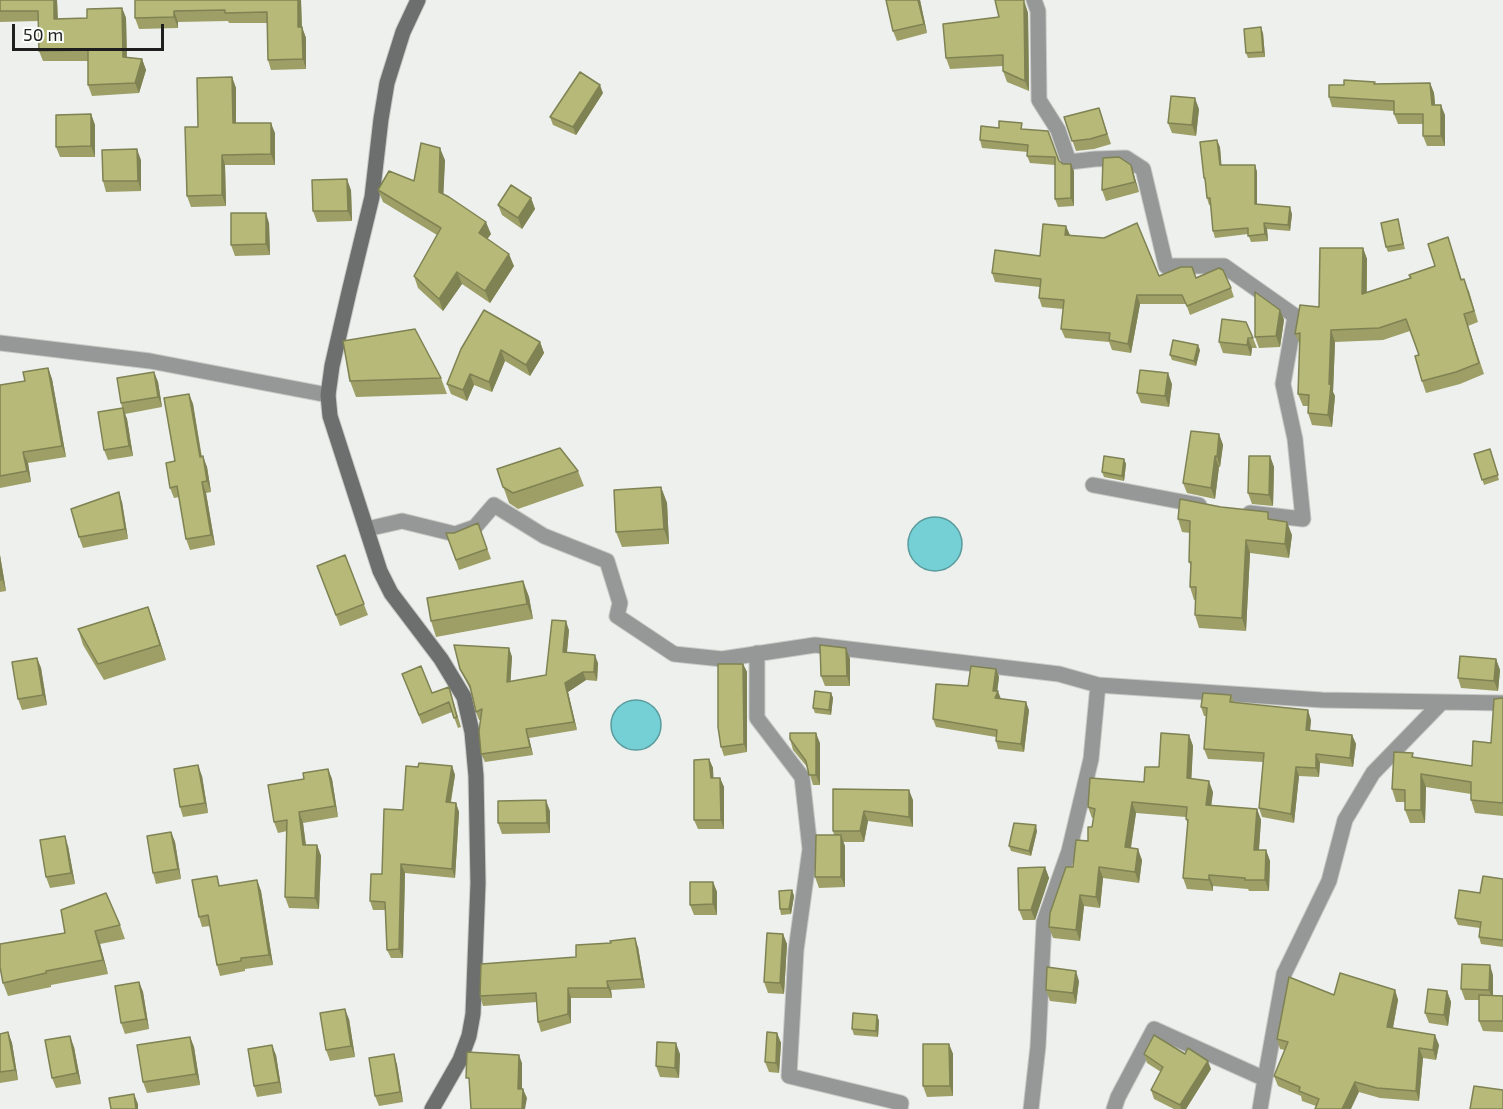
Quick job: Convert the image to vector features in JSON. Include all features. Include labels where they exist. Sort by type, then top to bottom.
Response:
[{"type":"street","points":[[418,0],[403,32],[387,83],[372,197],[346,303],[328,395],[330,416],[380,571],[391,592],[441,659],[464,698],[472,732],[476,776],[478,883],[473,1014],[469,1036],[460,1060],[432,1109]]},
{"type":"street","points":[[1034,0],[1038,11],[1039,100],[1058,130],[1069,162],[1126,158],[1143,169],[1166,266],[1224,266],[1295,316],[1283,384],[1295,439],[1303,519],[1239,512]]},
{"type":"street","points":[[0,344],[150,361],[328,395]]},
{"type":"street","points":[[1093,485],[1217,509]]},
{"type":"street","points":[[367,529],[402,521],[455,534],[475,527],[494,505],[544,536],[607,561],[620,603],[617,616],[674,654],[722,658],[815,645],[1059,674],[1098,685],[1322,700],[1503,703]]},
{"type":"street","points":[[757,653],[757,718],[802,777],[810,849],[796,950],[789,1076],[901,1103],[900,1109]]},
{"type":"street","points":[[1031,1109],[1038,1046],[1044,922],[1069,851],[1088,771],[1098,685]]},
{"type":"street","points":[[1260,1109],[1284,974],[1329,881],[1345,820],[1373,773],[1442,702]]},
{"type":"street","points":[[1114,1109],[1154,1029],[1265,1079]]},
{"type":"water","points":[[935,517],[945,519],[954,525],[960,534],[962,544],[960,554],[954,563],[945,569],[935,571],[925,569],[916,563],[910,554],[908,544],[910,534],[916,525],[925,519]]},
{"type":"water","points":[[631,700],[641,700],[654,707],[661,720],[661,730],[654,743],[641,750],[631,750],[622,746],[615,739],[611,730],[611,720],[615,711],[622,704]]},
{"type":"building","points":[[0,0],[54,0],[54,19],[87,18],[87,9],[122,8],[123,57],[142,59],[135,83],[88,85],[88,50],[39,51],[38,11],[0,11]]},
{"type":"building","points":[[135,0],[298,0],[298,27],[302,27],[303,59],[268,60],[267,12],[174,11],[174,17],[135,18]]},
{"type":"building","points":[[886,0],[918,0],[924,24],[893,31]]},
{"type":"building","points":[[995,0],[1024,0],[1025,81],[1003,71],[1003,55],[946,58],[943,24],[999,17]]},
{"type":"building","points":[[1261,27],[1263,52],[1246,53],[1244,29]]},
{"type":"building","points":[[580,72],[600,85],[573,127],[550,117]]},
{"type":"building","points":[[232,77],[233,123],[271,123],[271,154],[222,155],[222,195],[187,196],[185,127],[198,127],[197,78]]},
{"type":"building","points":[[1344,80],[1375,82],[1374,84],[1430,83],[1432,105],[1441,105],[1441,136],[1423,136],[1423,114],[1394,114],[1394,101],[1329,97],[1329,85],[1344,85]]},
{"type":"building","points":[[1171,96],[1195,98],[1192,125],[1168,123]]},
{"type":"building","points":[[1099,108],[1107,134],[1072,141],[1064,117]]},
{"type":"building","points":[[91,114],[91,146],[56,147],[56,115]]},
{"type":"building","points":[[999,121],[1022,123],[1021,129],[1048,131],[1059,161],[1063,164],[1071,164],[1071,198],[1055,199],[1055,157],[1027,156],[1028,145],[980,140],[981,126],[999,128]]},
{"type":"building","points":[[1217,140],[1220,165],[1255,165],[1255,204],[1290,207],[1288,225],[1264,223],[1265,234],[1248,236],[1248,228],[1213,231],[1210,198],[1207,198],[1200,142]]},
{"type":"building","points":[[421,143],[440,148],[439,192],[486,222],[479,233],[509,254],[485,291],[457,272],[439,299],[414,276],[441,228],[378,190],[389,171],[414,181]]},
{"type":"building","points":[[137,149],[138,181],[103,181],[102,150]]},
{"type":"building","points":[[1119,157],[1131,165],[1135,182],[1102,190],[1103,158]]},
{"type":"building","points":[[347,179],[348,211],[313,211],[312,180]]},
{"type":"building","points":[[511,185],[531,198],[518,218],[498,205]]},
{"type":"building","points":[[231,213],[266,213],[266,244],[231,245]]},
{"type":"building","points":[[1398,219],[1403,244],[1386,247],[1381,223]]},
{"type":"building","points":[[1137,223],[1159,276],[1181,267],[1192,267],[1196,278],[1219,268],[1223,270],[1231,288],[1187,306],[1182,295],[1137,295],[1128,344],[1109,340],[1110,333],[1061,329],[1064,300],[1039,298],[1041,279],[992,273],[995,250],[1040,256],[1043,224],[1066,226],[1065,235],[1104,238]]},
{"type":"building","points":[[1448,237],[1461,280],[1464,279],[1474,311],[1464,314],[1479,363],[1422,381],[1415,356],[1419,355],[1406,319],[1379,328],[1331,330],[1329,384],[1331,385],[1328,415],[1308,413],[1309,395],[1298,394],[1300,333],[1295,334],[1300,305],[1319,307],[1320,248],[1363,248],[1362,294],[1411,278],[1409,275],[1435,266],[1428,244]]},
{"type":"building","points":[[1255,292],[1280,310],[1276,336],[1255,337]]},
{"type":"building","points":[[484,310],[540,342],[526,365],[501,350],[489,382],[470,374],[463,390],[447,384],[461,349]]},
{"type":"building","points":[[1222,319],[1246,322],[1253,338],[1248,338],[1247,345],[1219,342]]},
{"type":"building","points":[[415,329],[441,378],[350,381],[343,341]]},
{"type":"building","points":[[1173,340],[1198,345],[1194,361],[1170,355]]},
{"type":"building","points":[[48,368],[62,446],[23,452],[27,471],[0,476],[0,385],[25,381],[23,372]]},
{"type":"building","points":[[1140,370],[1168,373],[1165,396],[1137,393]]},
{"type":"building","points":[[154,372],[158,397],[121,403],[117,378]]},
{"type":"building","points":[[189,394],[200,457],[203,456],[207,481],[202,482],[211,535],[186,539],[177,486],[170,488],[166,463],[175,461],[164,398]]},
{"type":"building","points":[[123,408],[129,446],[104,450],[98,412]]},
{"type":"building","points":[[1191,431],[1219,434],[1211,488],[1183,483]]},
{"type":"building","points":[[560,448],[578,471],[513,493],[503,487],[497,469]]},
{"type":"building","points":[[1490,449],[1498,475],[1482,480],[1474,454]]},
{"type":"building","points":[[1104,456],[1124,459],[1122,476],[1102,472]]},
{"type":"building","points":[[1249,456],[1270,456],[1269,495],[1248,493]]},
{"type":"building","points":[[661,487],[664,529],[616,532],[614,490]]},
{"type":"building","points":[[119,492],[125,529],[79,537],[71,509]]},
{"type":"building","points":[[1180,499],[1221,507],[1268,512],[1268,519],[1287,522],[1285,544],[1246,540],[1242,618],[1195,615],[1196,587],[1190,587],[1190,521],[1178,519]]},
{"type":"building","points":[[478,523],[487,549],[456,560],[446,533],[454,533]]},
{"type":"building","points":[[345,555],[364,604],[336,615],[317,566]]},
{"type":"building","points":[[523,581],[527,604],[431,621],[427,598]]},
{"type":"building","points":[[148,607],[160,645],[98,664],[78,629]]},
{"type":"building","points":[[552,620],[566,621],[563,652],[595,655],[594,672],[583,672],[565,683],[574,722],[526,729],[530,747],[481,754],[479,731],[482,709],[476,712],[470,686],[460,669],[454,645],[509,648],[507,682],[546,675]]},
{"type":"building","points":[[820,645],[846,648],[847,676],[821,676]]},
{"type":"building","points":[[1460,656],[1496,659],[1494,681],[1458,678]]},
{"type":"building","points":[[37,658],[43,695],[18,699],[12,662]]},
{"type":"building","points":[[718,664],[743,664],[744,744],[721,747],[718,727]]},
{"type":"building","points":[[421,666],[432,693],[449,687],[457,717],[454,718],[449,702],[419,715],[402,674]]},
{"type":"building","points":[[971,666],[996,669],[993,691],[998,691],[995,698],[1026,702],[1021,744],[996,741],[997,730],[933,719],[936,684],[968,686]]},
{"type":"building","points":[[815,691],[831,693],[829,710],[813,708]]},
{"type":"building","points":[[1203,693],[1231,695],[1230,702],[1308,710],[1306,730],[1352,735],[1350,758],[1316,754],[1316,768],[1296,767],[1291,814],[1259,808],[1264,753],[1204,749],[1207,708],[1201,707]]},
{"type":"building","points":[[1503,698],[1503,803],[1471,800],[1471,782],[1421,774],[1421,810],[1405,810],[1405,790],[1392,789],[1394,752],[1413,753],[1412,757],[1472,766],[1473,741],[1491,743],[1494,699]]},
{"type":"building","points":[[790,733],[816,733],[816,775],[809,775],[806,761],[790,739]]},
{"type":"building","points":[[1161,733],[1189,735],[1187,778],[1209,781],[1206,805],[1257,809],[1254,850],[1266,850],[1265,880],[1209,875],[1209,880],[1183,878],[1187,807],[1132,802],[1125,847],[1138,849],[1135,872],[1099,867],[1096,897],[1080,895],[1076,930],[1049,927],[1050,913],[1066,867],[1073,867],[1076,840],[1088,841],[1088,827],[1092,827],[1095,809],[1088,807],[1090,778],[1144,782],[1145,767],[1159,767]]},
{"type":"building","points":[[709,759],[711,778],[720,778],[721,820],[694,820],[694,760]]},
{"type":"building","points":[[419,763],[452,766],[446,802],[456,803],[452,869],[401,864],[399,949],[387,950],[385,902],[370,901],[371,874],[382,874],[384,809],[403,810],[406,766],[418,767]]},
{"type":"building","points":[[198,765],[205,803],[180,807],[174,769]]},
{"type":"building","points":[[328,769],[335,806],[299,812],[303,845],[317,845],[315,898],[285,897],[287,820],[274,822],[268,785],[304,779],[303,773]]},
{"type":"building","points":[[833,789],[909,790],[909,817],[864,811],[860,831],[833,831]]},
{"type":"building","points":[[546,800],[547,823],[498,823],[498,801]]},
{"type":"building","points":[[1014,823],[1036,825],[1029,851],[1009,846]]},
{"type":"building","points":[[171,832],[178,869],[153,873],[147,836]]},
{"type":"building","points":[[816,835],[841,835],[841,877],[815,877]]},
{"type":"building","points":[[65,836],[71,873],[46,877],[40,840]]},
{"type":"building","points":[[1045,867],[1031,910],[1019,910],[1018,868]]},
{"type":"building","points":[[217,876],[219,886],[257,880],[269,955],[241,958],[241,961],[217,965],[208,915],[199,917],[192,880]]},
{"type":"building","points":[[1483,876],[1503,879],[1503,940],[1479,937],[1481,922],[1455,918],[1459,890],[1480,893]]},
{"type":"building","points":[[690,882],[713,882],[713,904],[690,905]]},
{"type":"building","points":[[792,890],[789,909],[780,909],[779,891]]},
{"type":"building","points":[[106,893],[120,925],[95,931],[103,960],[46,971],[46,973],[3,983],[0,944],[65,933],[61,910]]},
{"type":"building","points":[[767,933],[783,934],[780,983],[764,982]]},
{"type":"building","points":[[635,938],[642,979],[607,981],[608,988],[568,988],[568,1014],[538,1022],[536,993],[480,996],[481,964],[576,957],[576,945],[611,943],[610,941]]},
{"type":"building","points":[[1462,964],[1490,965],[1489,990],[1461,989]]},
{"type":"building","points":[[1047,967],[1076,971],[1073,993],[1046,990]]},
{"type":"building","points":[[1340,973],[1395,990],[1387,1027],[1435,1035],[1433,1050],[1419,1048],[1416,1091],[1377,1088],[1355,1082],[1342,1109],[1315,1109],[1319,1099],[1299,1091],[1300,1087],[1274,1076],[1288,1042],[1277,1039],[1289,977],[1334,995]]},
{"type":"building","points":[[139,982],[146,1019],[121,1023],[115,986]]},
{"type":"building","points":[[1428,989],[1447,991],[1444,1015],[1425,1013]]},
{"type":"building","points":[[1479,995],[1503,996],[1503,1021],[1479,1021]]},
{"type":"building","points":[[345,1009],[351,1046],[326,1050],[320,1013]]},
{"type":"building","points":[[853,1013],[877,1015],[876,1031],[852,1029]]},
{"type":"building","points":[[8,1032],[15,1070],[0,1072],[0,1034]]},
{"type":"building","points":[[767,1032],[777,1033],[776,1063],[765,1062]]},
{"type":"building","points":[[1154,1035],[1185,1054],[1188,1048],[1208,1061],[1180,1105],[1151,1090],[1163,1067],[1144,1054]]},
{"type":"building","points":[[70,1036],[77,1073],[52,1078],[45,1040]]},
{"type":"building","points":[[190,1037],[196,1074],[143,1082],[137,1045]]},
{"type":"building","points":[[657,1042],[676,1043],[675,1068],[656,1066]]},
{"type":"building","points":[[923,1044],[949,1044],[950,1086],[923,1086]]},
{"type":"building","points":[[272,1045],[279,1082],[254,1086],[248,1049]]},
{"type":"building","points":[[467,1052],[519,1055],[518,1089],[523,1089],[522,1109],[471,1109],[469,1078],[466,1078]]},
{"type":"building","points":[[394,1054],[400,1092],[375,1096],[369,1058]]},
{"type":"building","points":[[1474,1086],[1503,1090],[1503,1109],[1470,1109]]},
{"type":"building","points":[[134,1094],[136,1109],[111,1109],[109,1098]]}]
